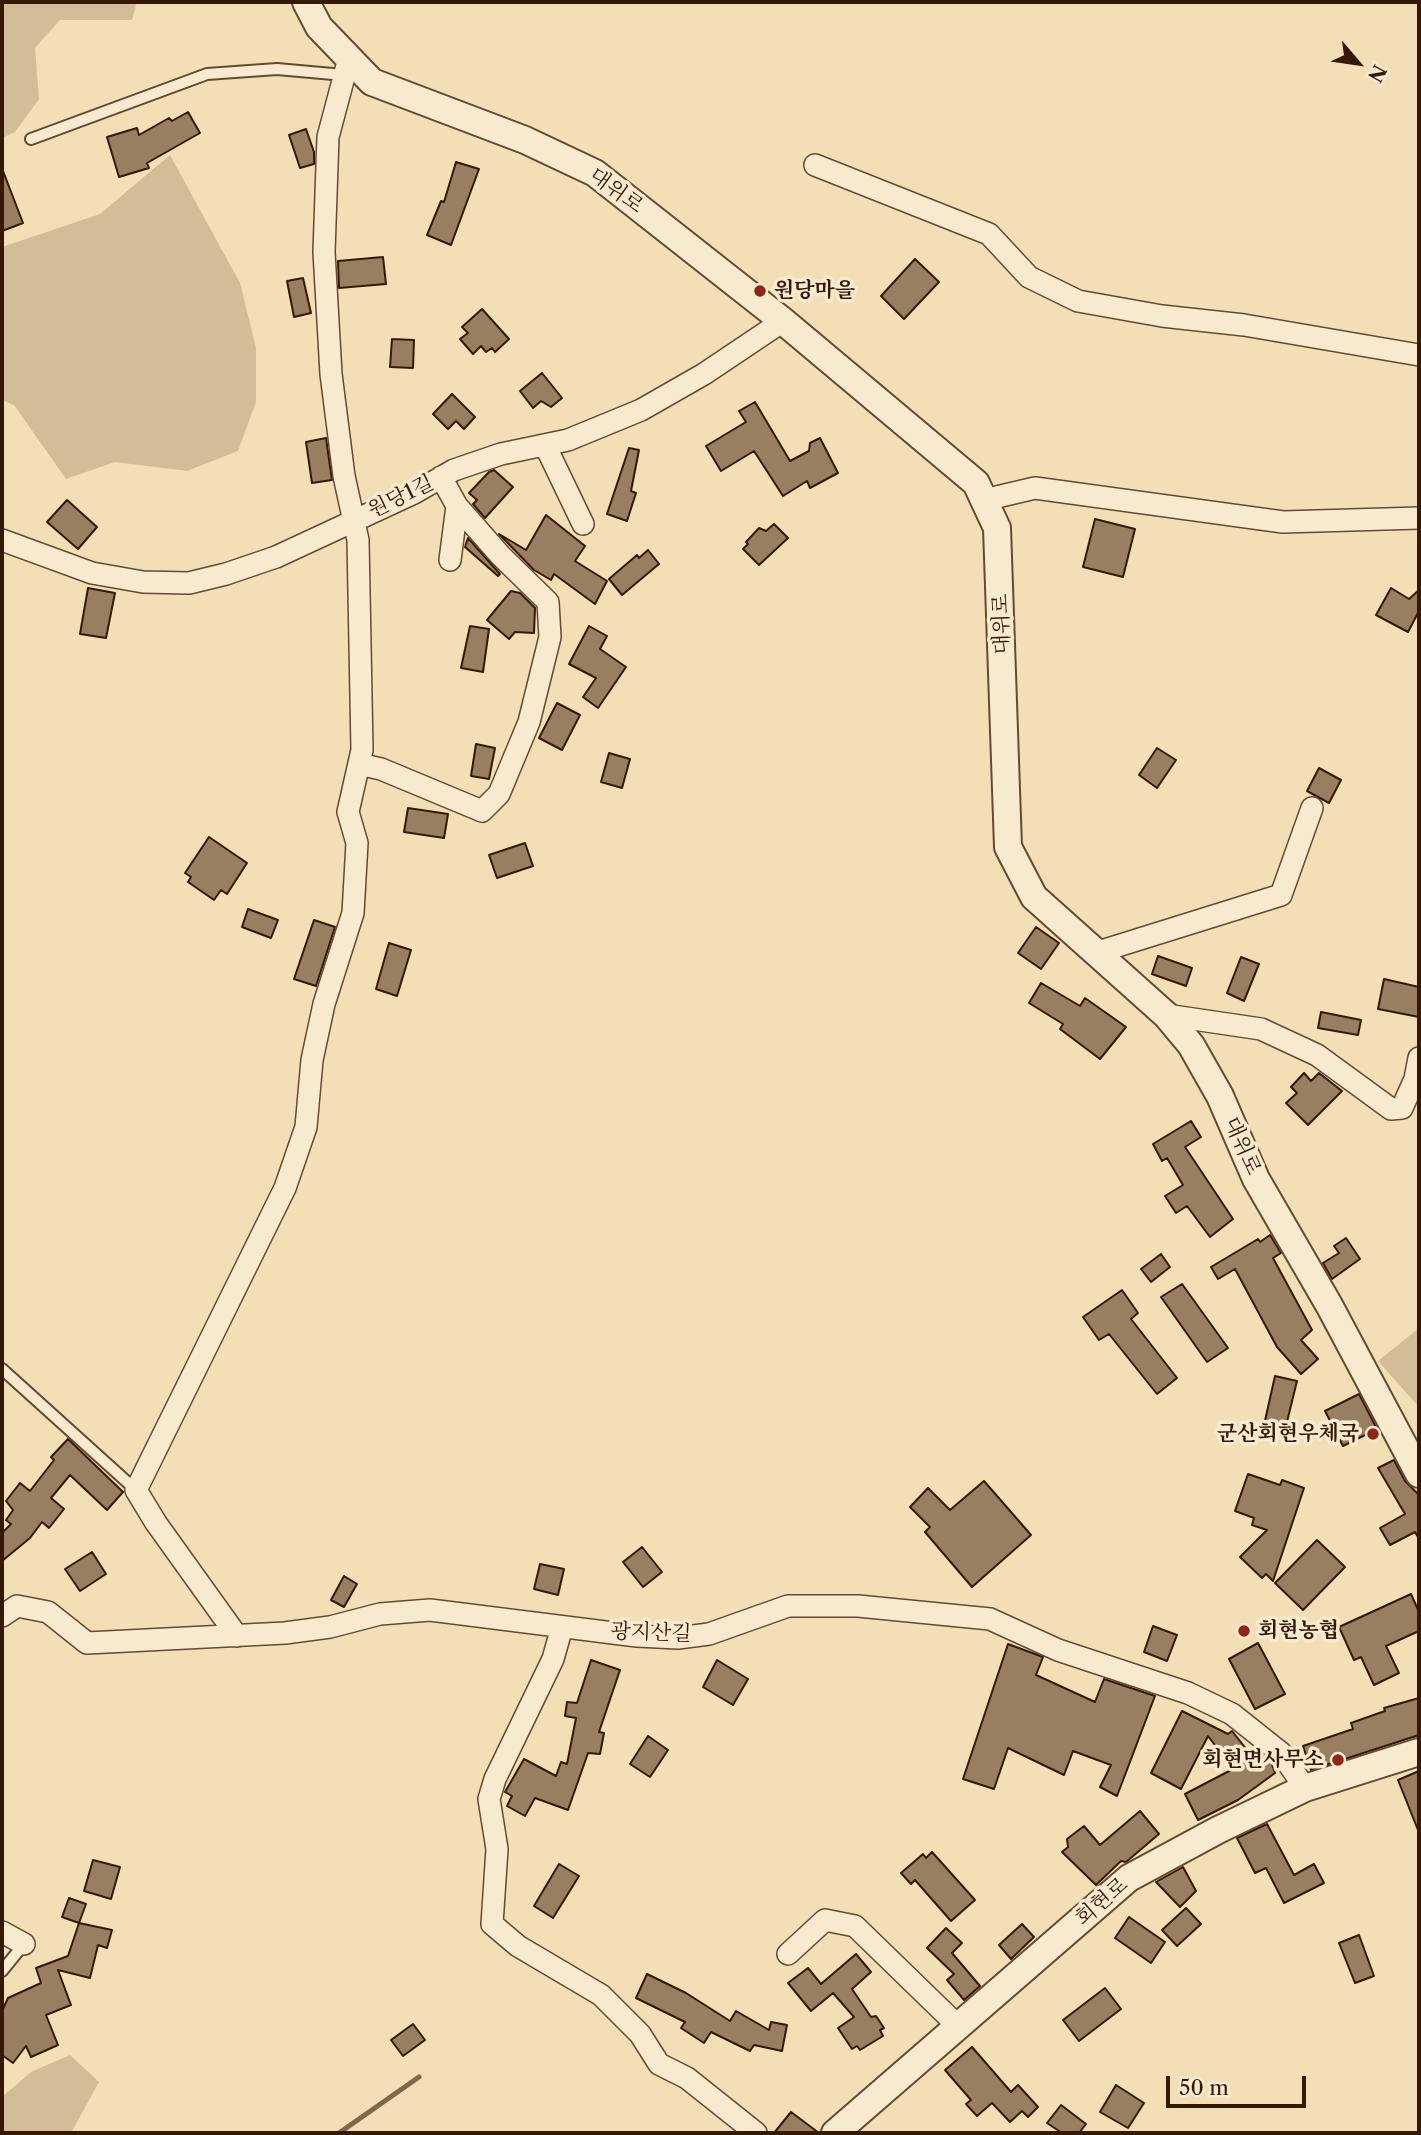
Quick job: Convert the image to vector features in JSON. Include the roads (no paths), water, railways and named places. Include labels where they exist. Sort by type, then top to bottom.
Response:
[{"type":"street","name":"대위로","points":[[306,2],[319,27],[346,66],[372,82],[525,140],[595,173],[783,321],[976,483],[997,528],[1008,847],[1034,897],[1166,1014],[1191,1045],[1220,1096],[1256,1179],[1329,1305],[1419,1475]]},
{"type":"street","points":[[237,1636],[136,1490],[285,1188],[306,1127],[312,1060],[324,1004],[353,913],[357,843],[348,812],[362,750],[359,540],[344,476],[331,374],[324,252],[328,137],[346,66]]},
{"type":"street","points":[[815,166],[989,234],[1029,277],[1077,301],[1162,316],[1244,325],[1419,355]]},
{"type":"street","name":"원당1길","points":[[2,540],[92,573],[144,582],[190,583],[276,557],[414,494],[442,477],[500,454],[568,440],[640,410],[704,374],[783,321]]},
{"type":"street","points":[[545,444],[583,524]]},
{"type":"street","points":[[359,764],[381,769],[482,811],[499,794],[529,722],[550,637],[548,602],[500,555],[457,506],[442,477]]},
{"type":"street","points":[[984,500],[1035,488],[1283,522],[1419,518]]},
{"type":"street","points":[[450,560],[457,506]]},
{"type":"street","points":[[1095,953],[1280,895],[1312,808]]},
{"type":"street","points":[[1166,1014],[1261,1029],[1317,1055],[1391,1109],[1402,1108],[1415,1079],[1419,1058]]},
{"type":"street","name":"광지산길","points":[[2,1616],[18,1606],[48,1612],[87,1643],[285,1633],[331,1627],[380,1614],[430,1610],[678,1637],[709,1634],[788,1606],[858,1606],[990,1619],[1058,1650],[1188,1693],[1232,1714],[1281,1753],[1305,1788]]},
{"type":"street","points":[[562,1626],[553,1659],[495,1779],[489,1799],[497,1849],[492,1924],[518,1946],[601,1995],[640,2035],[659,2064],[687,2078],[757,2133]]},
{"type":"street","name":"회현로","points":[[835,2133],[960,2028],[1129,1878],[1218,1830],[1305,1788],[1419,1752]]},
{"type":"street","points":[[788,1954],[825,1920],[855,1926],[960,2028]]},
{"type":"street","points":[[2,1932],[24,1944]]},
{"type":"lane","points":[[31,139],[207,74],[346,66]]},
{"type":"lane","points":[[2,1369],[136,1490]]},
{"type":"lane","points":[[2,1971],[24,1944]]},
{"type":"waterway","points":[[339,2133],[419,2077]]},
{"type":"place","name":"원당마을","points":[[760,291]]},
{"type":"place","name":"군산회현우체국","points":[[1373,1434]]},
{"type":"place","name":"회현농협","points":[[1244,1631]]},
{"type":"place","name":"회현면사무소","points":[[1338,1760]]}]
